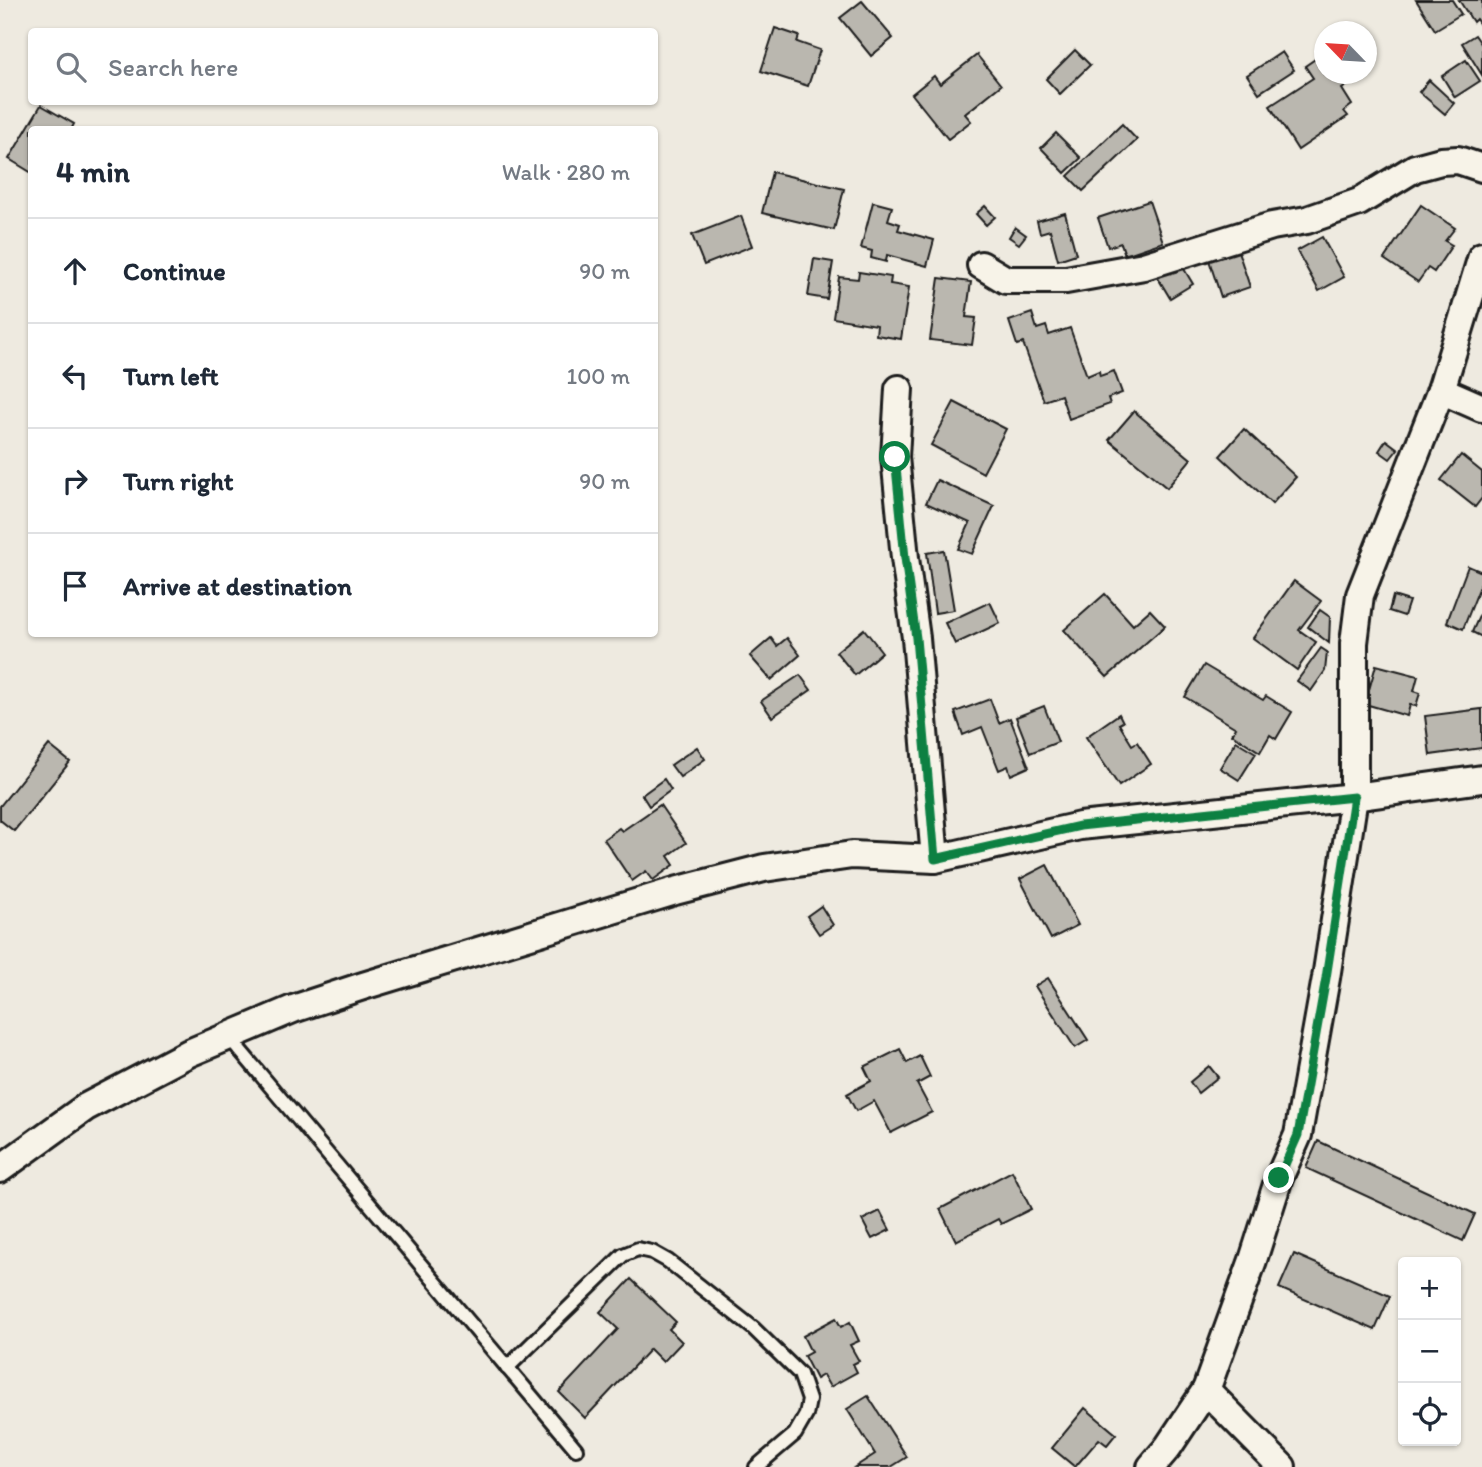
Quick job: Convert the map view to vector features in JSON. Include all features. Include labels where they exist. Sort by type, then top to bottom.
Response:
[{"type":"street","points":[[981,265],[1006,280],[1066,280],[1143,266],[1272,226],[1307,220],[1359,202],[1415,168],[1441,161],[1458,160],[1482,168]]},
{"type":"street","points":[[1151,1467],[1168,1447],[1206,1390],[1253,1260],[1279,1178],[1298,1135],[1329,965],[1354,797],[1354,643],[1360,594],[1441,390],[1482,256]]},
{"type":"street","points":[[899,389],[895,457],[916,638],[935,859]]},
{"type":"street","points":[[1441,390],[1482,408]]},
{"type":"street","points":[[0,1169],[86,1107],[188,1053],[293,1009],[675,891],[764,867],[852,855],[935,859],[1080,826],[1354,797],[1482,779]]},
{"type":"street","points":[[1206,1390],[1282,1467]]},
{"type":"lane","points":[[228,1036],[576,1449]]},
{"type":"lane","points":[[507,1368],[623,1255],[638,1249],[652,1252],[668,1261],[753,1328],[800,1374],[809,1400],[806,1415],[795,1434],[756,1467]]},
{"type":"building","points":[[1416,0],[1452,0],[1461,14],[1435,30]]},
{"type":"building","points":[[1459,0],[1482,0],[1482,28],[1476,19],[1473,22]]},
{"type":"building","points":[[862,1],[893,38],[871,56],[840,18]]},
{"type":"building","points":[[775,28],[799,36],[797,42],[820,50],[808,86],[761,71]]},
{"type":"building","points":[[1475,35],[1482,45],[1482,75],[1462,43]]},
{"type":"building","points":[[1075,50],[1090,65],[1060,94],[1046,79]]},
{"type":"building","points":[[1282,52],[1294,70],[1259,93],[1247,75]]},
{"type":"building","points":[[977,55],[1001,85],[965,114],[971,121],[948,139],[912,94],[934,76],[940,84]]},
{"type":"building","points":[[1314,60],[1314,84],[1349,84],[1342,89],[1352,105],[1344,111],[1348,116],[1298,150],[1270,106],[1313,78],[1305,66]]},
{"type":"building","points":[[1466,60],[1480,81],[1455,97],[1442,76]]},
{"type":"building","points":[[1429,80],[1454,103],[1445,114],[1419,92]]},
{"type":"building","points":[[41,105],[74,124],[73,126],[29,126]]},
{"type":"building","points":[[1122,124],[1137,140],[1083,191],[1068,176]]},
{"type":"building","points":[[28,127],[28,171],[9,159]]},
{"type":"building","points":[[1056,133],[1081,158],[1065,173],[1041,148]]},
{"type":"building","points":[[772,172],[844,189],[834,230],[762,213]]},
{"type":"building","points":[[1149,201],[1163,242],[1125,255],[1121,243],[1108,247],[1098,218]]},
{"type":"building","points":[[873,202],[892,207],[888,220],[900,224],[898,230],[934,240],[927,266],[887,255],[886,262],[871,258],[872,251],[861,248]]},
{"type":"building","points":[[1421,205],[1455,228],[1445,241],[1452,245],[1434,272],[1428,268],[1418,282],[1384,259]]},
{"type":"building","points":[[985,206],[995,217],[986,225],[976,214]]},
{"type":"building","points":[[1065,213],[1076,254],[1058,260],[1050,230],[1040,233],[1037,221]]},
{"type":"building","points":[[741,216],[752,246],[704,265],[692,235]]},
{"type":"building","points":[[1015,227],[1026,235],[1019,244],[1009,237]]},
{"type":"building","points":[[1322,237],[1344,277],[1319,291],[1297,251]]},
{"type":"building","points":[[1238,251],[1250,287],[1221,297],[1209,260]]},
{"type":"building","points":[[814,259],[833,262],[827,299],[808,296]]},
{"type":"building","points":[[1181,264],[1193,284],[1170,298],[1158,278]]},
{"type":"building","points":[[859,272],[891,277],[890,284],[909,287],[901,339],[876,335],[877,325],[833,318],[839,277],[858,279]]},
{"type":"building","points":[[939,278],[971,282],[966,317],[976,318],[972,345],[930,340]]},
{"type":"building","points":[[1032,313],[1037,329],[1046,326],[1049,335],[1070,328],[1087,376],[1099,371],[1100,376],[1114,371],[1122,393],[1108,398],[1110,404],[1069,419],[1061,395],[1044,401],[1023,343],[1017,345],[1009,321]]},
{"type":"building","points":[[954,402],[1006,429],[983,473],[931,445]]},
{"type":"building","points":[[1134,411],[1191,459],[1167,488],[1109,440]]},
{"type":"building","points":[[1244,429],[1296,477],[1272,504],[1220,456]]},
{"type":"building","points":[[1386,440],[1398,449],[1390,459],[1379,451]]},
{"type":"building","points":[[1461,455],[1482,472],[1482,498],[1475,507],[1441,480]]},
{"type":"building","points":[[937,480],[994,506],[972,554],[958,549],[970,523],[926,503]]},
{"type":"building","points":[[944,550],[954,610],[935,613],[927,553]]},
{"type":"building","points":[[1468,566],[1482,572],[1482,581],[1463,629],[1447,622]]},
{"type":"building","points":[[1294,581],[1321,601],[1299,630],[1316,642],[1297,670],[1253,638]]},
{"type":"building","points":[[1105,594],[1133,625],[1150,610],[1165,626],[1107,677],[1064,630]]},
{"type":"building","points":[[1393,596],[1409,601],[1404,616],[1389,611]]},
{"type":"building","points":[[990,602],[1000,623],[955,644],[945,623]]},
{"type":"building","points":[[1320,610],[1330,617],[1329,643],[1308,627]]},
{"type":"building","points":[[1480,614],[1482,615],[1482,637],[1472,632]]},
{"type":"building","points":[[864,629],[882,652],[855,675],[836,652]]},
{"type":"building","points":[[771,638],[777,646],[787,638],[800,655],[771,680],[750,656]]},
{"type":"building","points":[[1321,648],[1327,652],[1325,671],[1311,691],[1297,681]]},
{"type":"building","points":[[1204,665],[1263,700],[1266,696],[1292,712],[1276,739],[1270,735],[1260,752],[1232,734],[1236,728],[1185,697]]},
{"type":"building","points":[[1376,665],[1418,676],[1414,691],[1420,693],[1416,706],[1410,705],[1407,716],[1365,704]]},
{"type":"building","points":[[800,675],[811,690],[772,717],[761,701]]},
{"type":"building","points":[[990,699],[999,723],[1010,718],[1029,767],[1011,775],[1008,766],[999,770],[982,727],[963,735],[955,712]]},
{"type":"building","points":[[1044,706],[1058,742],[1030,753],[1016,717]]},
{"type":"building","points":[[1482,709],[1482,748],[1430,755],[1425,716]]},
{"type":"building","points":[[1119,714],[1123,722],[1119,724],[1132,745],[1137,742],[1151,764],[1119,786],[1086,737]]},
{"type":"building","points":[[1236,741],[1256,753],[1239,780],[1220,768]]},
{"type":"building","points":[[49,745],[70,762],[14,831],[0,820],[0,806]]},
{"type":"building","points":[[697,747],[705,759],[680,777],[671,765]]},
{"type":"building","points":[[664,779],[671,790],[649,806],[642,795]]},
{"type":"building","points":[[660,805],[686,843],[668,856],[674,865],[653,880],[646,871],[632,881],[604,839],[619,828],[622,831]]},
{"type":"building","points":[[1047,865],[1078,925],[1051,939],[1020,879]]},
{"type":"building","points":[[821,906],[833,925],[819,934],[807,916]]},
{"type":"building","points":[[1048,978],[1088,1040],[1075,1048],[1035,986]]},
{"type":"building","points":[[900,1049],[907,1063],[920,1056],[930,1077],[917,1084],[932,1112],[891,1133],[874,1101],[856,1111],[847,1094],[871,1081],[864,1067]]},
{"type":"building","points":[[1209,1066],[1218,1077],[1198,1093],[1190,1082]]},
{"type":"building","points":[[1318,1141],[1475,1214],[1463,1241],[1306,1168]]},
{"type":"building","points":[[1012,1171],[1031,1209],[1001,1224],[998,1219],[956,1241],[940,1209]]},
{"type":"building","points":[[880,1211],[890,1230],[872,1239],[862,1220]]},
{"type":"building","points":[[1294,1254],[1390,1296],[1375,1330],[1279,1288]]},
{"type":"building","points":[[631,1279],[676,1322],[669,1329],[682,1342],[663,1362],[650,1349],[585,1418],[559,1392],[618,1329],[600,1312]]},
{"type":"building","points":[[836,1318],[841,1327],[850,1322],[859,1341],[850,1345],[859,1361],[853,1364],[857,1372],[830,1387],[823,1375],[816,1379],[804,1356],[811,1352],[803,1336]]},
{"type":"building","points":[[868,1396],[907,1457],[891,1467],[855,1467],[875,1454],[847,1409]]},
{"type":"building","points":[[1085,1408],[1116,1434],[1107,1445],[1099,1439],[1075,1467],[1052,1448]]},
{"type":"route","points":[[895,457],[916,638],[935,859],[1080,826],[1354,797],[1298,1135],[1279,1178]]}]
